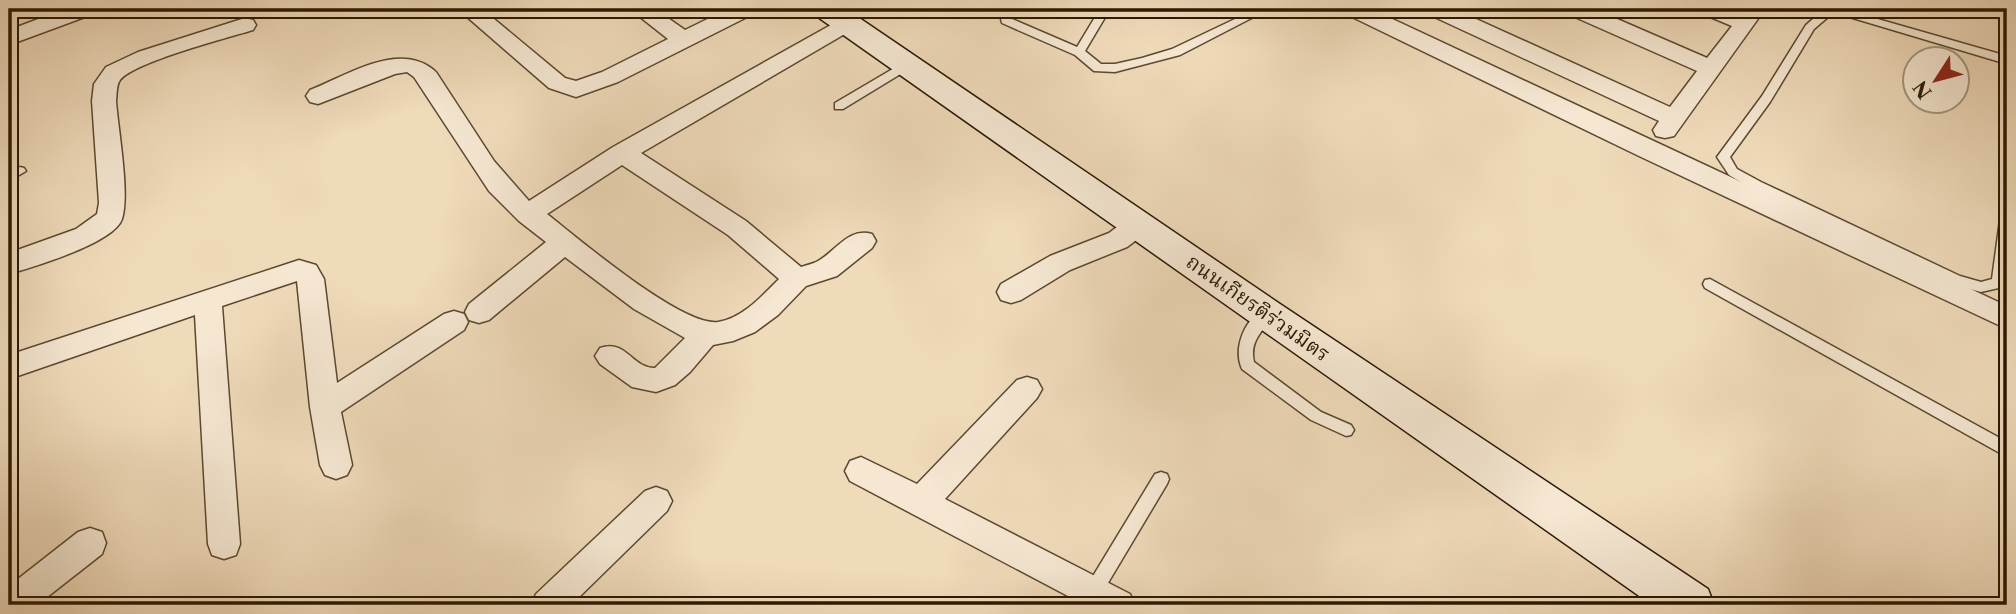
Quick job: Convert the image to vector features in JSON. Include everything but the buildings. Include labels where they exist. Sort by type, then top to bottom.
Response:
[{"type":"street","points":[[9,38],[85,9]]},
{"type":"street","points":[[469,9],[557,83],[576,89],[600,81],[745,9]]},
{"type":"street","points":[[641,9],[684,40]]},
{"type":"street","points":[[1354,9],[1535,97],[2007,318]]},
{"type":"street","points":[[1436,9],[1669,124],[1749,16],[1711,9]]},
{"type":"street","points":[[1576,9],[1711,68]]},
{"type":"street","points":[[528,214],[573,182],[837,16]]},
{"type":"street","name":"ถนนเกียรติร่วมมิตร","points":[[837,16],[1266,315],[1691,605]]},
{"type":"street","points":[[9,264],[85,236],[109,219],[112,203],[104,101],[106,84],[114,72],[146,57],[245,25]]},
{"type":"street","points":[[318,96],[387,69],[403,65],[416,67],[428,76],[505,195],[640,297],[682,325],[705,334],[729,331],[753,318],[781,296],[796,279],[827,269],[863,241]]},
{"type":"street","points":[[622,153],[758,245],[781,262],[796,279]]},
{"type":"street","points":[[1011,292],[1037,274],[1118,240],[1138,225]]},
{"type":"street","points":[[325,407],[466,317],[565,242]]},
{"type":"street","points":[[9,367],[285,274],[299,270],[306,272],[310,279],[325,407],[336,465]]},
{"type":"street","points":[[208,301],[223,544]]},
{"type":"street","points":[[610,356],[645,380],[660,379],[673,370],[705,334]]},
{"type":"street","points":[[921,502],[1027,389]]},
{"type":"street","points":[[861,471],[1105,599]]},
{"type":"street","points":[[548,605],[656,501]]},
{"type":"street","points":[[11,605],[90,542]]},
{"type":"lane","points":[[1011,9],[1006,15],[1006,21],[1079,52],[1098,68],[1115,68],[1176,52],[1264,9]]},
{"type":"lane","points":[[1079,52],[1105,9]]},
{"type":"lane","points":[[2007,60],[1846,13],[1825,14],[1810,27],[1766,99],[1723,157],[1733,172],[1756,185],[1956,280],[1981,287],[1998,283],[2007,220]]},
{"type":"lane","points":[[839,106],[908,64]]},
{"type":"lane","points":[[1710,284],[2007,450]]},
{"type":"lane","points":[[1266,315],[1244,341],[1243,353],[1247,365],[1316,416],[1346,430]]},
{"type":"lane","points":[[1105,599],[1161,480]]}]
